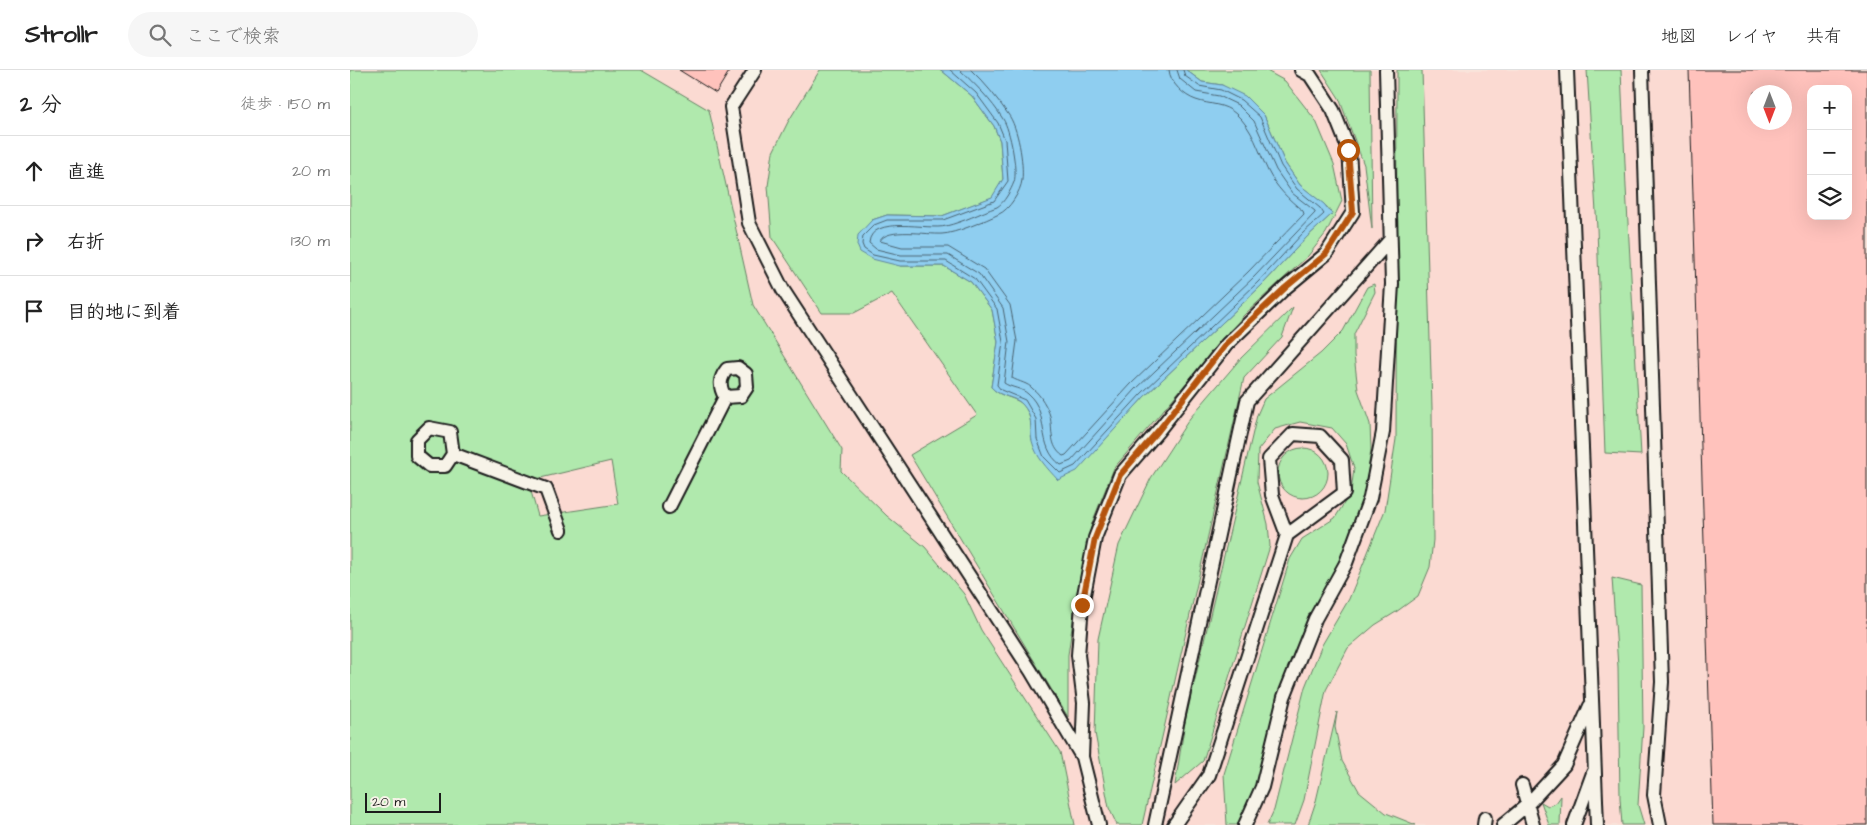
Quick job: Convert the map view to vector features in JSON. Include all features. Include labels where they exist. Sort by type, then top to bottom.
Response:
[{"type":"lane","points":[[755,70],[731,107],[749,223],[783,290],[1031,671],[1082,757]]},
{"type":"lane","points":[[1099,825],[1082,757],[1084,703],[1078,655],[1082,605],[1095,538],[1120,475],[1158,431],[1226,344],[1285,288],[1326,254],[1353,212],[1348,150],[1332,110],[1310,75],[1301,70]]},
{"type":"lane","points":[[1245,825],[1262,787],[1284,697],[1315,619],[1346,563],[1370,498],[1383,432],[1392,284],[1386,70]]},
{"type":"lane","points":[[1567,70],[1597,825]]},
{"type":"lane","points":[[1642,70],[1662,682],[1654,795],[1660,825]]},
{"type":"lane","points":[[1155,825],[1247,401],[1390,240]]},
{"type":"lane","points":[[669,507],[725,397]]},
{"type":"lane","points":[[1174,825],[1210,775],[1287,534],[1344,493],[1342,460],[1320,436],[1293,434],[1269,459],[1272,495],[1287,534]]},
{"type":"lane","points":[[453,454],[546,489],[561,530]]},
{"type":"lane","points":[[1503,825],[1527,805],[1564,766],[1592,703]]},
{"type":"lane","points":[[1574,825],[1595,767]]},
{"type":"lane","points":[[1522,785],[1532,825]]},
{"type":"shaded area","points":[[350,70],[1867,70],[1867,825],[350,825]]},
{"type":"green space","points":[[350,70],[641,70],[709,110],[753,305],[842,450],[841,471],[887,516],[925,547],[964,594],[981,630],[1060,752],[1075,825],[350,825]],"holes":[[[611,461],[618,504],[538,516],[528,481]]]},
{"type":"green space","points":[[820,70],[941,70],[972,96],[994,126],[1000,141],[1003,179],[993,197],[942,216],[887,215],[872,220],[900,266],[944,266],[971,282],[992,310],[998,342],[991,387],[1000,394],[1018,401],[1026,408],[1031,424],[1032,440],[1077,470],[1144,397],[1262,285],[1307,237],[1332,214],[1327,207],[1300,185],[1285,163],[1264,115],[1222,85],[1202,82],[1186,70],[1265,70],[1285,81],[1316,121],[1334,164],[1342,201],[1326,233],[1308,256],[1244,315],[1114,468],[1092,523],[1076,599],[1068,655],[1068,717],[910,455],[977,415],[892,293],[854,313],[822,313],[772,237],[768,186],[773,152],[788,122]]},
{"type":"green space","points":[[1321,70],[1370,70],[1372,229],[1364,165],[1339,98]]},
{"type":"green space","points":[[1397,70],[1422,70],[1432,408],[1433,540],[1430,567],[1418,596],[1375,625],[1348,648],[1326,690],[1304,800],[1295,825],[1267,825],[1274,810],[1305,687],[1322,645],[1349,599],[1385,510],[1396,439]]},
{"type":"green space","points":[[1587,70],[1621,70],[1641,455],[1605,453],[1597,228]]},
{"type":"green space","points":[[1374,284],[1375,292],[1354,334],[1358,390],[1370,424],[1371,449],[1364,499],[1354,528],[1282,683],[1257,787],[1240,825],[1227,825],[1224,774],[1290,559],[1302,539],[1335,518],[1351,492],[1354,468],[1346,444],[1332,428],[1300,422],[1275,429],[1258,450],[1257,482],[1268,524],[1270,546],[1203,761],[1175,785],[1185,722],[1257,415],[1264,399],[1321,353],[1343,331],[1367,287]]},
{"type":"green space","points":[[1293,307],[1282,337],[1244,378],[1142,825],[1117,825],[1109,808],[1095,733],[1098,639],[1119,545],[1151,478],[1190,418],[1241,358]]},
{"type":"green space","points":[[1303,448],[1313,450],[1321,455],[1326,463],[1328,473],[1326,483],[1321,491],[1313,496],[1303,498],[1293,496],[1285,491],[1280,483],[1278,473],[1280,463],[1285,455],[1293,450]]},
{"type":"green space","points":[[1612,578],[1641,585],[1643,727],[1638,805],[1644,825],[1622,825],[1618,667]]},
{"type":"green space","points":[[1337,712],[1335,727],[1342,761],[1359,791],[1386,813],[1416,825],[1308,825],[1316,801]]},
{"type":"green space","points":[[1561,796],[1560,825],[1549,825],[1541,802],[1548,806],[1556,803]]},
{"type":"water","points":[[941,70],[1186,70],[1202,82],[1222,85],[1245,96],[1264,115],[1285,163],[1300,185],[1324,204],[1332,214],[1307,237],[1262,285],[1144,397],[1077,471],[1058,480],[1036,452],[1032,441],[1030,417],[1026,409],[1019,401],[995,391],[991,387],[998,342],[992,310],[971,282],[944,266],[900,266],[872,259],[860,252],[857,245],[858,235],[872,220],[887,215],[942,216],[992,197],[1003,179],[1000,141],[994,126],[972,96]]},
{"type":"building","points":[[679,70],[730,70],[716,93]]},
{"type":"building","points":[[1689,70],[1867,70],[1867,825],[1713,825]]},
{"type":"route","points":[[1082,605],[1095,538],[1120,475],[1158,431],[1226,344],[1285,288],[1326,254],[1353,212],[1348,150]]}]
